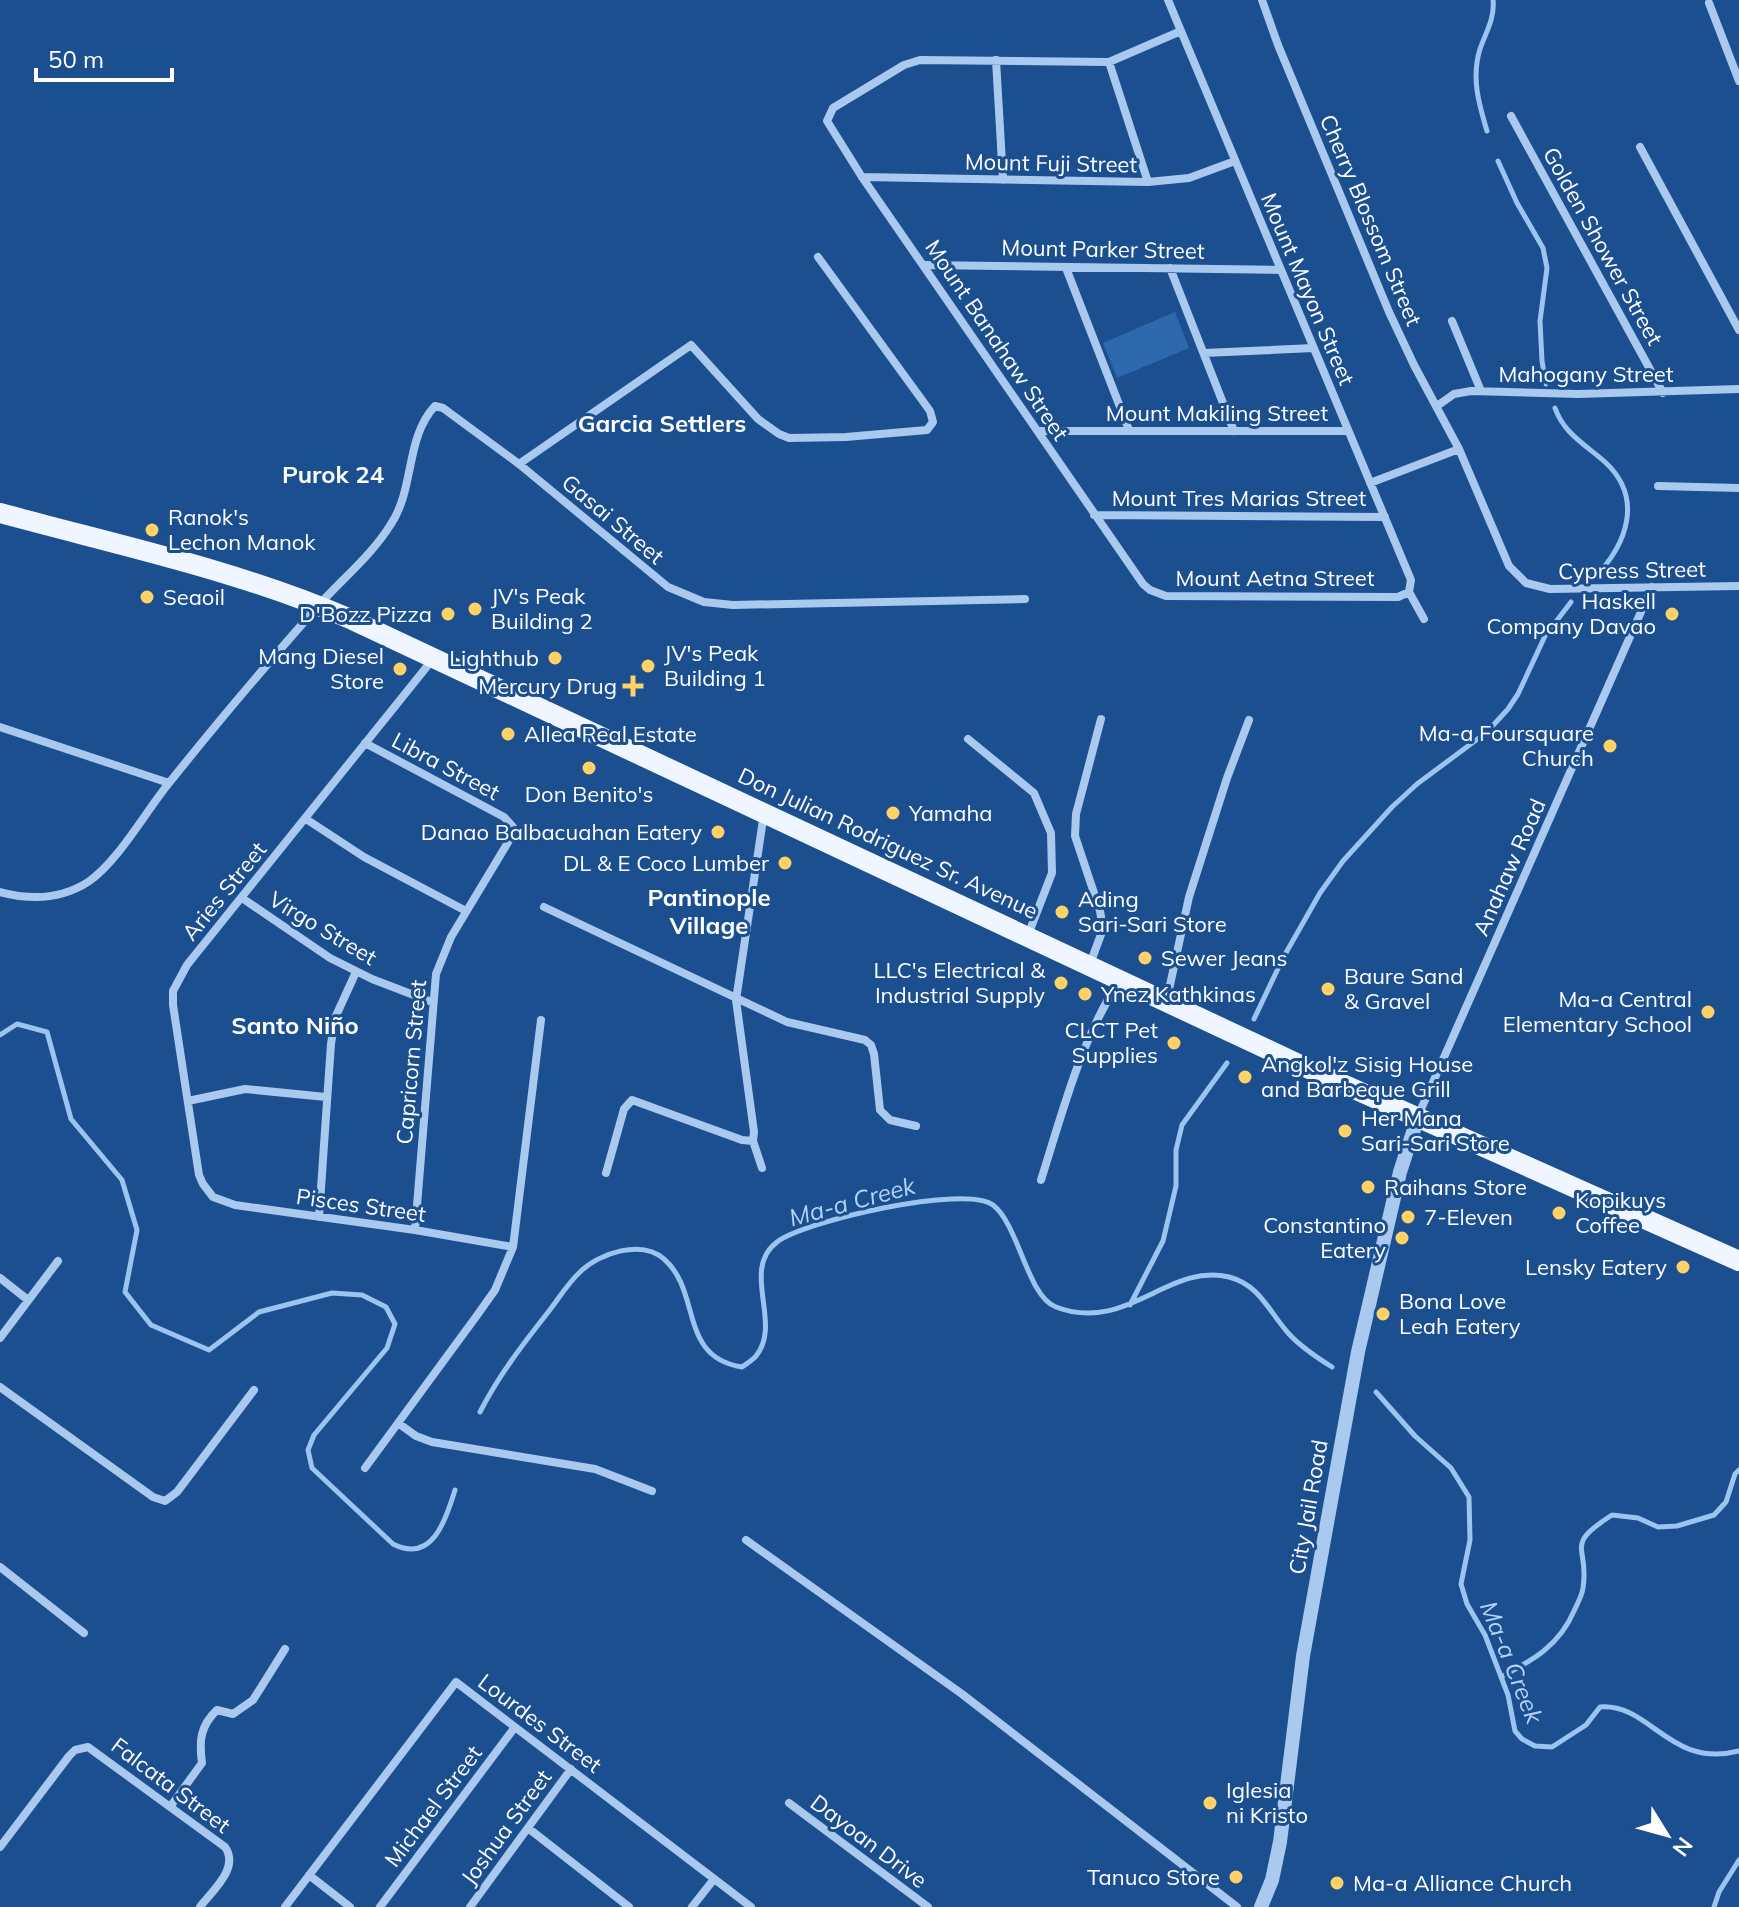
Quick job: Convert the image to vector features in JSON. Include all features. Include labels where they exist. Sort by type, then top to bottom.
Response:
[{"type":"main road","name":"Don Julian Rodriguez Sr. Avenue","points":[[0,513],[235,576],[319,605],[435,656],[1166,1002],[1739,1261]]},
{"type":"street","name":"Mount Mayon Street","points":[[1168,0],[1411,580],[1409,592],[1424,619]]},
{"type":"street","name":"Cherry Blossom Street","points":[[1262,0],[1389,312],[1459,449],[1509,566],[1526,583]]},
{"type":"street","points":[[1709,3],[1739,81]]},
{"type":"street","points":[[1003,180],[996,60],[1109,62],[1181,31]]},
{"type":"street","name":"Mount Banahaw Street","points":[[996,60],[935,59],[904,65],[833,108],[827,116],[830,128],[1143,584]]},
{"type":"street","points":[[1109,62],[1148,182]]},
{"type":"street","name":"Golden Shower Street","points":[[1511,116],[1663,393]]},
{"type":"street","points":[[1640,147],[1739,330]]},
{"type":"street","name":"Mount Fuji Street","points":[[862,177],[1148,182],[1189,178],[1235,161]]},
{"type":"street","points":[[519,464],[691,345],[758,419],[789,438],[927,430],[933,422],[930,411],[818,257]]},
{"type":"street","name":"Mount Parker Street","points":[[925,265],[1281,270]]},
{"type":"street","points":[[1066,268],[1129,430]]},
{"type":"street","points":[[1170,268],[1234,431]]},
{"type":"street","points":[[1452,321],[1481,391]]},
{"type":"street","points":[[1204,353],[1313,348]]},
{"type":"street","name":"Mahogany Street","points":[[1437,406],[1454,394],[1481,391],[1578,394],[1739,389]]},
{"type":"street","name":"Gasai Street","points":[[319,605],[392,524],[404,495],[420,426],[435,406],[443,408],[519,464],[668,587],[704,602],[733,605],[1025,599]]},
{"type":"street","name":"Mount Makiling Street","points":[[1038,431],[1348,431]]},
{"type":"street","points":[[1370,483],[1459,449]]},
{"type":"street","points":[[1658,486],[1739,488]]},
{"type":"street","name":"Mount Tres Marias Street","points":[[1094,515],[1385,517]]},
{"type":"street","name":"Cypress Street","points":[[1526,583],[1550,589],[1739,586]]},
{"type":"street","name":"Mount Aetna Street","points":[[1143,584],[1166,596],[1398,597],[1409,592]]},
{"type":"street","name":"Anahaw Road","points":[[1418,1117],[1652,587]]},
{"type":"street","points":[[0,892],[35,899],[85,884],[107,864],[169,783],[319,605]]},
{"type":"street","name":"Aries Street","points":[[208,1192],[199,1175],[173,991],[187,965],[435,656]]},
{"type":"street","points":[[1090,965],[1103,929],[1075,836],[1076,814],[1101,719]]},
{"type":"street","points":[[1166,1002],[1189,897],[1249,720]]},
{"type":"street","points":[[0,727],[169,783]]},
{"type":"street","points":[[968,739],[1034,793],[1051,833],[1052,873],[1028,935]]},
{"type":"street","name":"Libra Street","points":[[365,743],[510,822]]},
{"type":"street","points":[[762,1168],[753,1141],[736,1000],[764,812]]},
{"type":"street","points":[[306,819],[364,857],[466,911]]},
{"type":"street","name":"Capricorn Street","points":[[415,1230],[436,974],[451,937],[510,839],[513,827],[510,822]]},
{"type":"street","name":"Virgo Street","points":[[242,898],[301,940],[356,972],[432,1002]]},
{"type":"street","points":[[544,907],[736,1000],[800,1027],[865,1040],[874,1054],[880,1110],[890,1120],[916,1126]]},
{"type":"street","points":[[319,1217],[326,1097],[335,1018],[356,972]]},
{"type":"street","points":[[1041,1180],[1085,1043],[1120,979]]},
{"type":"street","points":[[365,1468],[495,1290],[513,1247],[541,1020]]},
{"type":"street","points":[[188,1101],[245,1089],[326,1097]]},
{"type":"street","points":[[606,1173],[624,1109],[632,1100],[742,1140],[753,1141]]},
{"type":"street","name":"City Jail Road","points":[[1267,1905],[1280,1842],[1303,1656],[1355,1365],[1400,1172],[1418,1117]]},
{"type":"street","name":"Pisces Street","points":[[208,1192],[235,1205],[513,1247]]},
{"type":"street","points":[[0,1338],[58,1261]]},
{"type":"street","points":[[0,1278],[28,1300]]},
{"type":"street","points":[[0,1387],[153,1497],[165,1501],[177,1492],[254,1390]]},
{"type":"street","points":[[398,1423],[416,1436],[432,1442],[595,1469],[652,1491]]},
{"type":"street","points":[[746,1540],[927,1668],[1237,1907]]},
{"type":"street","points":[[0,1567],[84,1633]]},
{"type":"street","points":[[170,1807],[202,1763],[200,1745],[204,1722],[217,1710],[233,1714],[253,1700],[285,1649]]},
{"type":"street","name":"Lourdes Street","points":[[285,1907],[456,1682],[751,1907]]},
{"type":"street","name":"Michael Street","points":[[380,1907],[515,1727]]},
{"type":"street","name":"Falcata Street","points":[[0,1847],[69,1756],[82,1747],[94,1750],[225,1847],[231,1860],[225,1874],[200,1907]]},
{"type":"street","name":"Joshua Street","points":[[470,1907],[571,1769]]},
{"type":"street","name":"Dayoan Drive","points":[[789,1803],[928,1907]]},
{"type":"street","points":[[528,1828],[629,1907]]},
{"type":"street","points":[[309,1875],[350,1907]]},
{"type":"street","points":[[692,1907],[714,1879]]},
{"type":"shaded area","points":[[1175,312],[1189,348],[1117,378],[1103,343]]},
{"type":"waterway","points":[[1487,131],[1479,101],[1476,70],[1491,19],[1493,0]]},
{"type":"waterway","points":[[1498,161],[1517,203],[1543,248],[1547,268],[1540,321],[1546,384]]},
{"type":"waterway","points":[[1555,408],[1570,432],[1617,476],[1624,491],[1627,521],[1623,536],[1595,577]]},
{"type":"waterway","points":[[1254,1019],[1283,958],[1320,893],[1343,861],[1392,807],[1417,784],[1487,732],[1508,709],[1545,636],[1571,602]]},
{"type":"waterway","name":"Ma-a Creek","points":[[0,1035],[17,1024],[47,1032],[71,1119],[122,1180],[137,1230],[125,1292],[151,1325],[209,1350],[259,1312],[332,1293],[362,1295],[386,1307],[395,1324],[387,1348],[314,1435],[308,1450],[312,1468],[393,1544],[406,1549],[427,1544],[435,1536],[442,1526],[455,1490]]},
{"type":"waterway","points":[[1130,1305],[1163,1241],[1176,1186],[1176,1150],[1182,1125],[1227,1063]]},
{"type":"waterway","name":"Ma-a Creek","points":[[480,1412],[512,1360],[568,1286],[588,1265],[609,1254],[633,1249],[655,1253],[664,1259],[676,1273],[699,1337],[708,1351],[722,1361],[742,1367],[755,1357],[763,1343],[762,1267],[767,1254],[777,1242],[818,1224],[850,1216],[951,1199],[977,1200],[993,1205],[1010,1228],[1038,1289],[1056,1307],[1081,1313],[1104,1312],[1186,1279],[1207,1275],[1229,1277],[1249,1286],[1294,1339],[1332,1367]]},
{"type":"waterway","name":"Ma-a Creek","points":[[1376,1392],[1415,1436],[1451,1468],[1469,1497],[1470,1540],[1461,1584],[1467,1604],[1485,1635],[1508,1695],[1515,1731],[1522,1739],[1535,1746],[1552,1747],[1586,1725],[1600,1707],[1618,1708],[1695,1751],[1715,1754],[1739,1751]]},
{"type":"waterway","points":[[1501,1677],[1544,1651],[1568,1623],[1583,1588],[1581,1547],[1587,1534],[1612,1515],[1638,1518],[1658,1527],[1677,1526],[1714,1515],[1726,1502],[1739,1470]]},
{"type":"waterway","name":"Ma-a Creek","points":[[1714,1907],[1719,1892],[1739,1860]]},
{"type":"place","name":"Ranok's Lechon Manok","points":[[152,530]]},
{"type":"place","name":"Seaoil","points":[[147,597]]},
{"type":"place","name":"JV's Peak Building 2","points":[[475,609]]},
{"type":"place","name":"D'Bozz Pizza","points":[[448,614]]},
{"type":"place","name":"Haskell Company Davao","points":[[1672,614]]},
{"type":"place","name":"Lighthub","points":[[555,658]]},
{"type":"place","name":"JV's Peak Building 1","points":[[648,666]]},
{"type":"place","name":"Mang Diesel Store","points":[[400,669]]},
{"type":"place","name":"Mercury Drug","points":[[633,686]]},
{"type":"place","name":"Allea Real Estate","points":[[508,734]]},
{"type":"place","name":"Ma-a Foursquare Church","points":[[1610,746]]},
{"type":"place","name":"Don Benito's","points":[[589,768]]},
{"type":"place","name":"Yamaha","points":[[893,813]]},
{"type":"place","name":"Danao Balbacuahan Eatery","points":[[718,832]]},
{"type":"place","name":"DL & E Coco Lumber","points":[[785,863]]},
{"type":"place","name":"Ading Sari-Sari Store","points":[[1062,912]]},
{"type":"place","name":"Sewer Jeans","points":[[1145,958]]},
{"type":"place","name":"LLC's Electrical & Industrial Supply","points":[[1061,983]]},
{"type":"place","name":"Baure Sand & Gravel","points":[[1328,989]]},
{"type":"place","name":"Ynez Kathkinas","points":[[1085,994]]},
{"type":"place","name":"Ma-a Central Elementary School","points":[[1708,1012]]},
{"type":"place","name":"CLCT Pet Supplies","points":[[1174,1043]]},
{"type":"place","name":"Angkol'z Sisig House and Barbeque Grill","points":[[1245,1077]]},
{"type":"place","name":"Her Mana Sari-Sari Store","points":[[1345,1131]]},
{"type":"place","name":"Raihans Store","points":[[1368,1187]]},
{"type":"place","name":"Kopikuys Coffee","points":[[1559,1213]]},
{"type":"place","name":"7-Eleven","points":[[1408,1217]]},
{"type":"place","name":"Constantino Eatery","points":[[1402,1238]]},
{"type":"place","name":"Lensky Eatery","points":[[1683,1267]]},
{"type":"place","name":"Bona Love Leah Eatery","points":[[1383,1314]]},
{"type":"place","name":"Iglesia ni Kristo","points":[[1210,1803]]},
{"type":"place","name":"Tanuco Store","points":[[1236,1877]]},
{"type":"place","name":"Ma-a Alliance Church","points":[[1337,1883]]},
{"type":"district","name":"Garcia Settlers","points":[[662,423]]},
{"type":"district","name":"Purok 24","points":[[333,474]]},
{"type":"district","name":"Pantinople Village","points":[[709,911]]},
{"type":"district","name":"Santo Niño","points":[[295,1025]]}]
